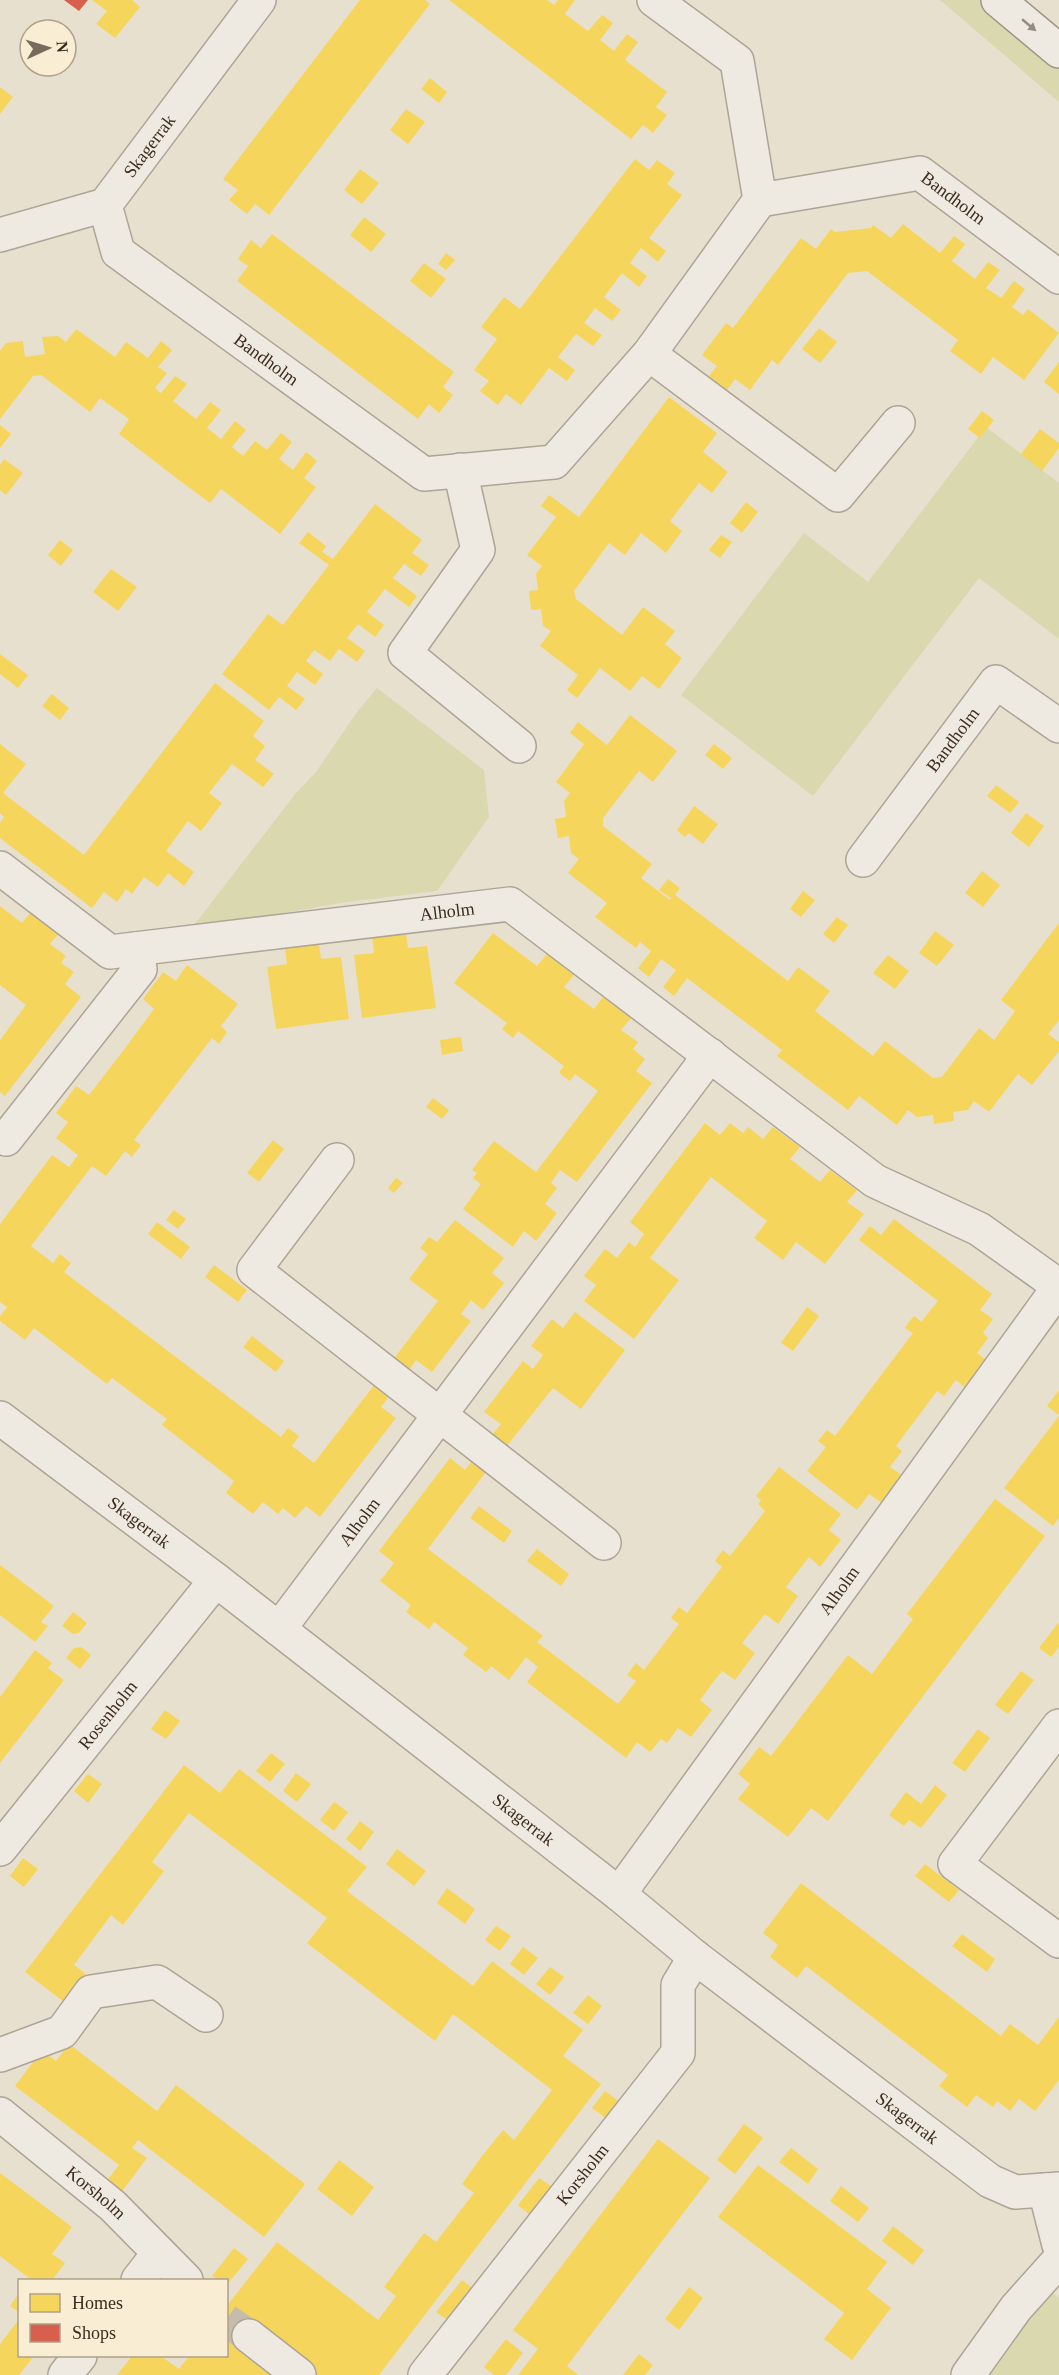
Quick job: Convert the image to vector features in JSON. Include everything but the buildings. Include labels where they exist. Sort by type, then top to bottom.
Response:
[{"type":"street","name":"Skagerrak","points":[[105,206],[260,0]]},
{"type":"street","points":[[654,0],[737,61],[760,200]]},
{"type":"street","points":[[998,0],[1059,51]]},
{"type":"street","name":"Bandholm","points":[[105,206],[118,252],[424,474],[554,462],[649,354],[760,200],[920,173],[1059,277]]},
{"type":"street","points":[[0,235],[105,206]]},
{"type":"street","points":[[649,354],[838,495],[898,423]]},
{"type":"street","points":[[460,470],[478,550],[405,653],[519,746]]},
{"type":"street","name":"Bandholm","points":[[863,860],[996,682],[1059,726]]},
{"type":"street","name":"Alholm","points":[[0,868],[110,952],[510,904],[875,1181],[979,1229],[1059,1287],[619,1894]]},
{"type":"street","points":[[6,1139],[140,969],[136,949]]},
{"type":"street","name":"Alholm","points":[[279,1629],[710,1055]]},
{"type":"street","points":[[337,1160],[254,1270],[604,1543]]},
{"type":"street","name":"Skagerrak","points":[[0,1418],[216,1580],[619,1894],[695,1957],[990,2181],[1015,2192],[1052,2189]]},
{"type":"street","name":"Rosenholm","points":[[0,1850],[216,1580]]},
{"type":"street","points":[[1059,1726],[955,1864],[1059,1941]]},
{"type":"street","name":"Korsholm","points":[[424,2375],[678,2053],[678,1985],[695,1957]]},
{"type":"street","points":[[0,2055],[62,2032],[91,1992],[157,1982],[206,2015]]},
{"type":"street","name":"Korsholm","points":[[0,2114],[113,2206],[185,2279]]},
{"type":"street","points":[[1052,2189],[1059,2245]]},
{"type":"street","points":[[139,2279],[159,2253]]},
{"type":"street","points":[[968,2375],[1016,2308],[1059,2260]]},
{"type":"street","points":[[249,2336],[298,2375]]},
{"type":"street","points":[[65,2375],[78,2357]]},
{"type":"green space","points":[[940,0],[985,0],[1059,64],[1059,102]]},
{"type":"green space","points":[[986,427],[1059,483],[1059,639],[979,578],[813,796],[681,695],[804,533],[868,582]]},
{"type":"green space","points":[[377,688],[484,770],[489,817],[437,891],[347,902],[191,929],[296,793],[316,772],[357,712]]},
{"type":"green space","points":[[1050,2291],[1059,2298],[1059,2375],[990,2375]]},
{"type":"tunnel","points":[[228,2321],[249,2336]]}]
